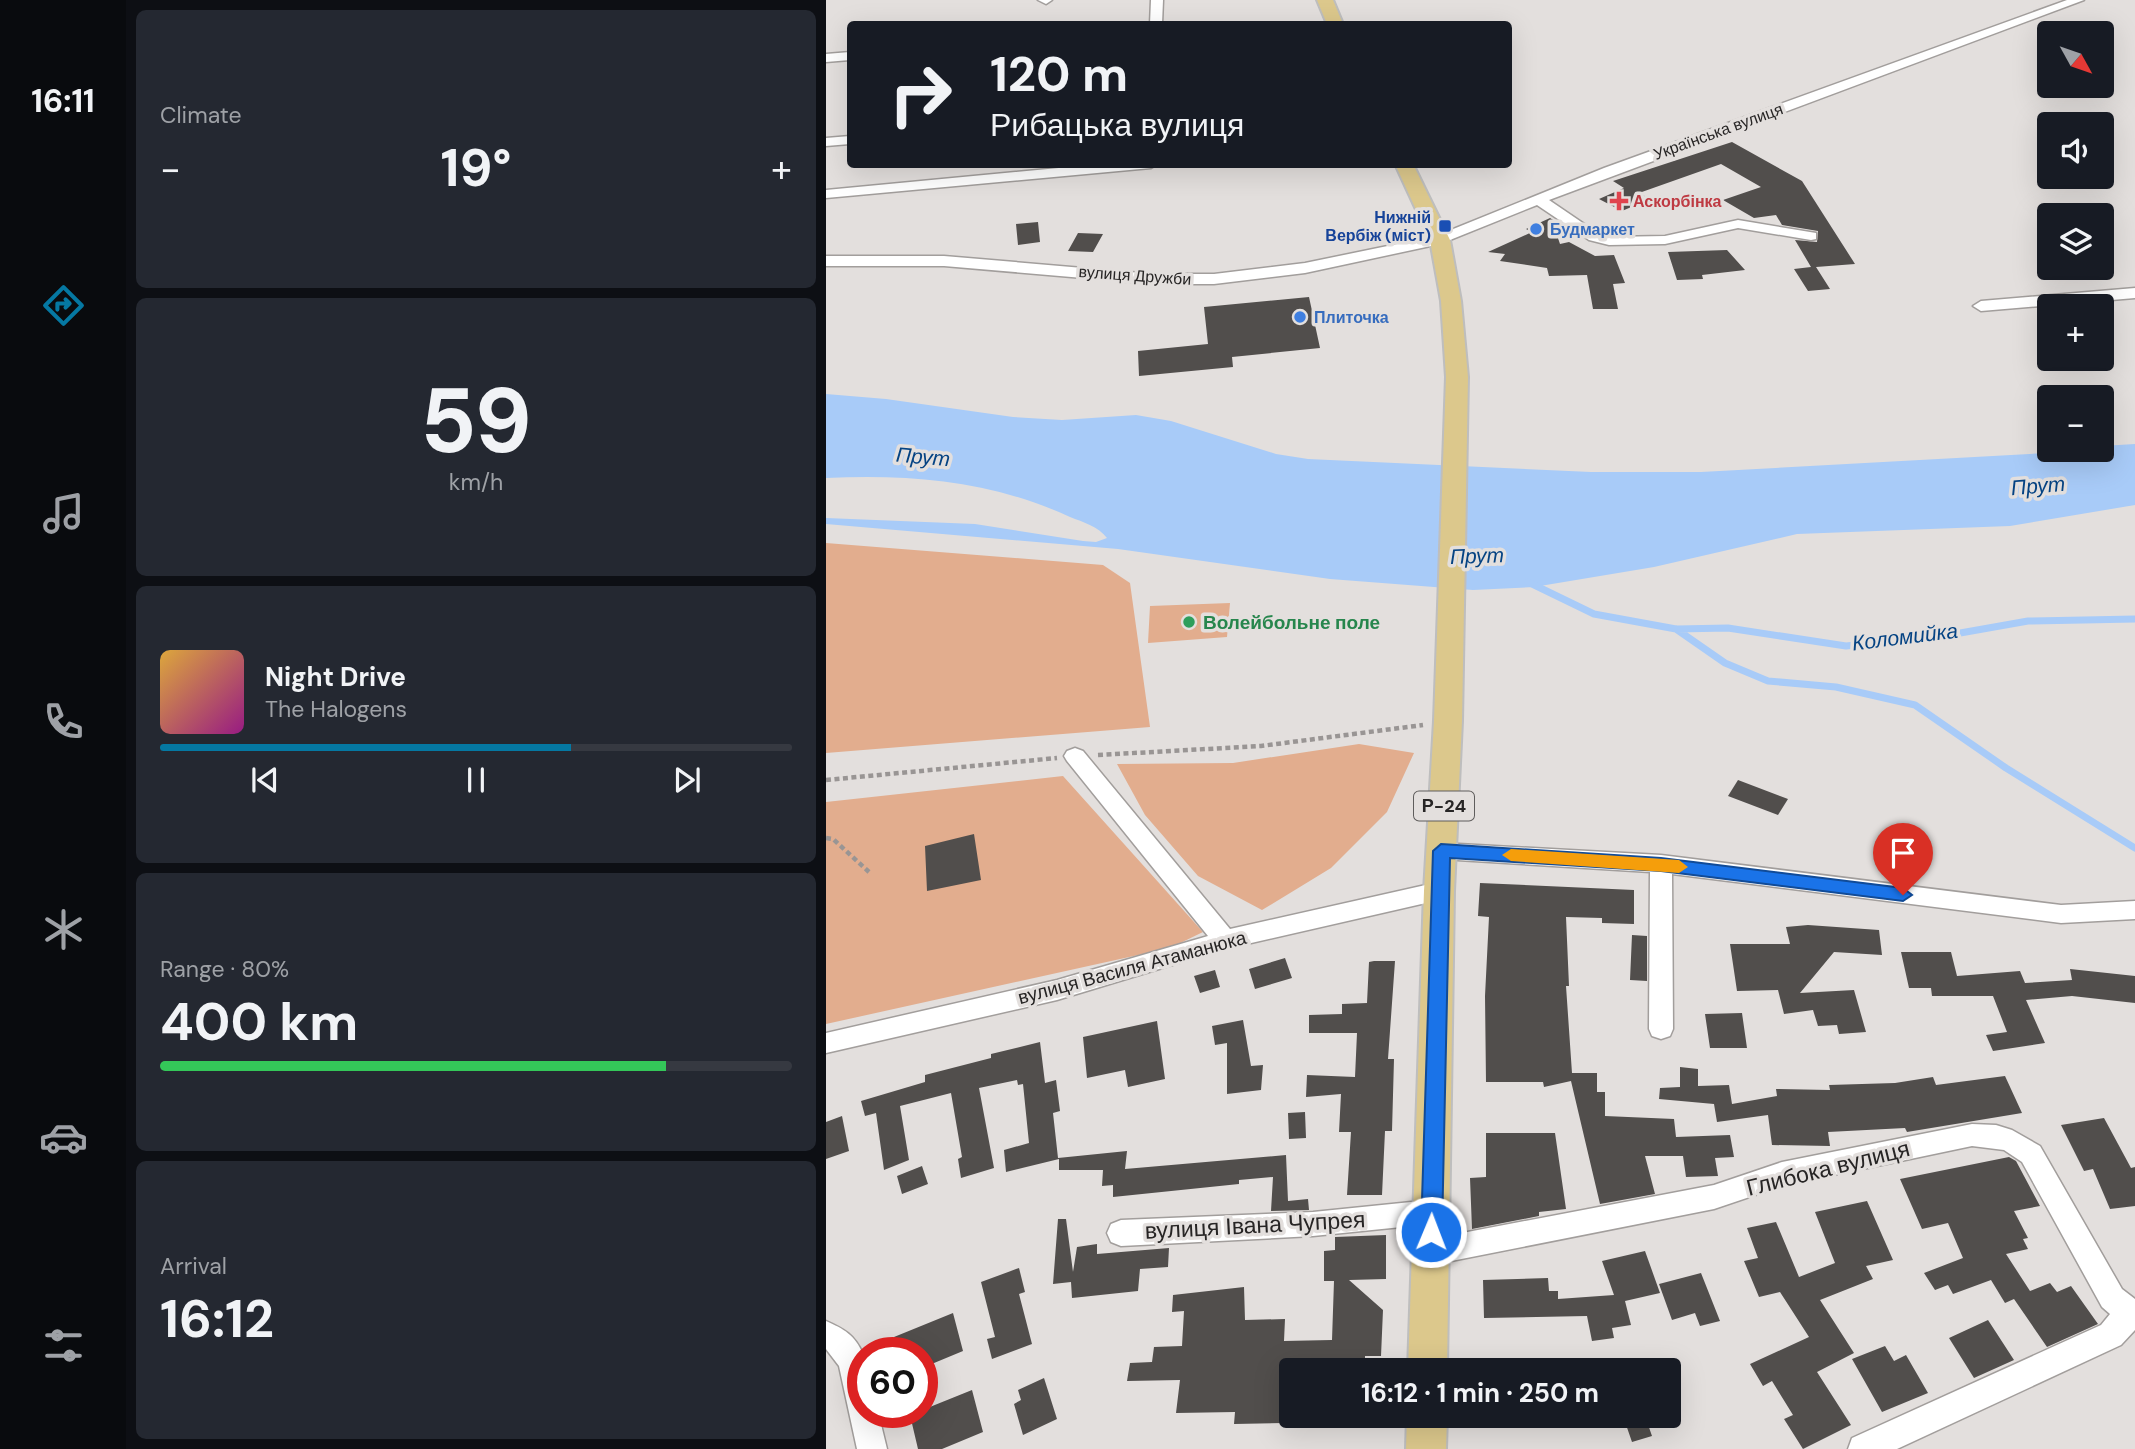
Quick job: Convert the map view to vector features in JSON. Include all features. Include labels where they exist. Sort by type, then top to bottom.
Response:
[{"type":"main road","points":[[1325,0],[1334,21]]},
{"type":"main road","name":"Р-24","points":[[1406,168],[1440,240],[1451,301],[1457,377],[1448,721],[1439,891],[1428,1358]]},
{"type":"main road","points":[[1426,1449],[1427,1428]]},
{"type":"street","points":[[1157,0],[1157,21]]},
{"type":"street","points":[[2042,0],[2055,8]]},
{"type":"street","name":"Українська вулиця","points":[[1440,240],[1539,200],[2078,0]]},
{"type":"street","points":[[826,58],[847,56]]},
{"type":"street","points":[[826,142],[847,140]]},
{"type":"street","points":[[959,182],[960,168]]},
{"type":"street","points":[[826,194],[1108,168]]},
{"type":"street","points":[[1539,200],[1594,237],[1609,241],[1665,240],[1738,224],[1811,236]]},
{"type":"street","name":"вулиця Дружби","points":[[826,261],[944,261],[1153,279],[1214,279],[1305,268],[1440,240]]},
{"type":"street","points":[[1981,306],[2135,293]]},
{"type":"street","points":[[1075,756],[1225,940]]},
{"type":"street","points":[[1441,851],[1661,864],[2061,914],[2135,910]]},
{"type":"street","points":[[1661,864],[1661,1029]]},
{"type":"street","name":"вулиця Василя Атаманюка","points":[[826,1043],[1056,990],[1225,940],[1439,891]]},
{"type":"street","name":"Глибока вулиця","points":[[1431,1252],[1714,1197],[1782,1174],[1956,1138],[1987,1135],[2012,1141],[2031,1154],[2112,1298],[2130,1313]]},
{"type":"street","name":"вулиця Івана Чупрея","points":[[1121,1233],[1313,1224],[1432,1212]]},
{"type":"street","points":[[1863,1449],[2110,1335],[2130,1313]]},
{"type":"street","points":[[826,1335],[838,1338],[847,1350]]},
{"type":"street","points":[[867,1428],[872,1449]]},
{"type":"path","points":[[1365,735],[1448,721]]},
{"type":"path","points":[[826,838],[833,839],[869,872]]},
{"type":"shaded area","points":[[826,543],[1103,565],[1130,583],[1150,727],[826,753]]},
{"type":"shaded area","name":"Волейбольне поле","points":[[1230,603],[1227,637],[1148,643],[1150,606]]},
{"type":"shaded area","points":[[1359,744],[1414,753],[1387,812],[1331,868],[1262,910],[1198,876],[1145,815],[1117,764],[1233,763]]},
{"type":"shaded area","points":[[1063,776],[1203,932],[1170,948],[826,1024],[826,802]]},
{"type":"water","name":"Прут","points":[[826,394],[886,399],[1013,417],[1062,420],[1136,415],[1171,421],[1276,454],[1308,459],[1591,472],[1701,472],[2037,454],[2037,462],[2114,462],[2114,445],[2135,444],[2135,505],[2010,526],[1797,534],[1654,567],[1534,587],[1473,590],[1330,579],[1118,549],[826,524],[826,518],[975,524],[1083,541],[1096,542],[1107,538],[1090,525],[1041,505],[981,488],[951,482],[889,477],[826,478]]},
{"type":"building","points":[[1732,142],[1802,181],[1855,264],[1816,267],[1830,289],[1808,291],[1794,269],[1811,267],[1795,240],[1817,242],[1818,231],[1782,225],[1776,215],[1754,218],[1723,200],[1761,187],[1721,164],[1639,193],[1650,199],[1622,211],[1599,199],[1624,188],[1613,181]]},
{"type":"building","points":[[1550,218],[1572,232],[1558,238],[1560,244],[1569,242],[1595,256],[1614,255],[1625,283],[1613,284],[1618,309],[1593,309],[1587,275],[1549,276],[1547,268],[1500,261],[1505,254],[1488,252],[1532,232],[1526,229]]},
{"type":"building","points":[[1038,222],[1040,242],[1018,245],[1016,224]]},
{"type":"building","points":[[1078,233],[1103,234],[1093,252],[1068,251]]},
{"type":"building","points":[[1727,250],[1745,270],[1702,275],[1703,279],[1677,280],[1668,252]]},
{"type":"building","points":[[1309,297],[1320,348],[1232,357],[1233,367],[1139,376],[1138,351],[1208,344],[1204,307]]},
{"type":"building","points":[[1738,780],[1788,799],[1778,815],[1728,796]]},
{"type":"building","points":[[974,834],[981,880],[927,891],[925,846]]},
{"type":"building","points":[[1480,883],[1634,890],[1634,924],[1602,923],[1602,918],[1566,917],[1569,986],[1566,986],[1572,1073],[1597,1073],[1597,1092],[1605,1092],[1605,1116],[1674,1119],[1676,1137],[1730,1135],[1734,1157],[1715,1158],[1718,1176],[1686,1177],[1683,1156],[1645,1156],[1655,1194],[1600,1204],[1571,1081],[1544,1087],[1543,1082],[1486,1082],[1485,996],[1489,917],[1478,916]]},
{"type":"building","points":[[1808,925],[1879,930],[1882,955],[1834,952],[1800,993],[1854,990],[1866,1032],[1839,1034],[1837,1025],[1818,1026],[1813,1010],[1784,1014],[1778,990],[1737,991],[1730,944],[1790,944],[1786,927]]},
{"type":"building","points":[[1632,935],[1647,936],[1647,981],[1630,980]]},
{"type":"building","points":[[1901,952],[1951,952],[1957,976],[2020,971],[2025,983],[2072,980],[2070,969],[2135,976],[2135,1003],[2072,996],[2026,1000],[2045,1043],[1993,1051],[1986,1035],[2007,1032],[1993,996],[1932,996],[1931,988],[1909,988]]},
{"type":"building","points":[[1285,958],[1292,978],[1255,989],[1249,969]]},
{"type":"building","points":[[1395,961],[1388,1059],[1394,1059],[1392,1131],[1385,1131],[1382,1195],[1347,1195],[1351,1132],[1339,1132],[1341,1094],[1306,1097],[1307,1075],[1355,1077],[1357,1033],[1309,1033],[1309,1015],[1342,1014],[1342,1004],[1367,1003],[1369,962]]},
{"type":"building","points":[[1215,970],[1220,987],[1200,993],[1194,976]]},
{"type":"building","points":[[1742,1013],[1747,1048],[1710,1048],[1705,1014]]},
{"type":"building","points":[[1243,1020],[1251,1066],[1263,1065],[1261,1090],[1227,1094],[1227,1043],[1215,1045],[1212,1026]]},
{"type":"building","points":[[1157,1021],[1165,1079],[1128,1087],[1125,1070],[1087,1078],[1083,1037]]},
{"type":"building","points":[[1040,1042],[1045,1083],[1056,1080],[1060,1111],[1053,1113],[1058,1158],[1127,1151],[1125,1169],[1286,1155],[1288,1201],[1308,1199],[1309,1210],[1271,1211],[1273,1177],[1239,1180],[1239,1184],[1113,1197],[1113,1185],[1102,1186],[1103,1170],[1059,1170],[1059,1159],[1006,1172],[1004,1150],[1029,1143],[1023,1084],[1018,1085],[1017,1080],[979,1088],[994,1168],[961,1178],[958,1159],[962,1157],[951,1093],[900,1106],[909,1160],[884,1170],[876,1113],[865,1116],[861,1101],[925,1082],[925,1075]]},
{"type":"building","points":[[1680,1067],[1698,1069],[1698,1086],[1729,1085],[1732,1104],[1777,1096],[1776,1089],[1830,1090],[1829,1085],[1895,1083],[1933,1077],[1936,1085],[2005,1076],[2022,1113],[1907,1132],[1905,1128],[1828,1132],[1830,1146],[1772,1145],[1768,1115],[1717,1122],[1714,1104],[1659,1099],[1660,1088],[1680,1087]]},
{"type":"building","points":[[1305,1112],[1306,1138],[1289,1139],[1288,1113]]},
{"type":"building","points":[[842,1116],[849,1151],[826,1159],[826,1122]]},
{"type":"building","points":[[2104,1118],[2131,1168],[2135,1167],[2135,1206],[2110,1209],[2093,1169],[2084,1171],[2061,1125]]},
{"type":"building","points":[[1486,1133],[1555,1133],[1566,1209],[1539,1212],[1539,1216],[1472,1229],[1470,1178],[1486,1177]]},
{"type":"building","points":[[2009,1157],[2016,1161],[2040,1206],[2014,1211],[2028,1238],[2023,1239],[2028,1249],[2006,1254],[2030,1291],[2050,1283],[2057,1292],[2071,1286],[2098,1324],[2047,1347],[2014,1299],[2005,1303],[1991,1280],[1953,1294],[1948,1285],[1935,1290],[1924,1273],[1963,1258],[1948,1223],[1922,1229],[1900,1179]]},
{"type":"building","points":[[922,1166],[928,1184],[902,1194],[897,1176]]},
{"type":"building","points":[[1867,1201],[1893,1260],[1866,1266],[1873,1279],[1820,1300],[1854,1353],[1817,1372],[1851,1425],[1803,1449],[1784,1419],[1793,1415],[1772,1381],[1763,1386],[1750,1364],[1809,1337],[1780,1292],[1759,1297],[1744,1261],[1758,1258],[1747,1228],[1776,1222],[1799,1277],[1835,1263],[1815,1212]]},
{"type":"building","points":[[1058,1219],[1066,1219],[1073,1272],[1077,1247],[1097,1244],[1097,1254],[1169,1248],[1168,1267],[1140,1269],[1138,1291],[1072,1298],[1071,1282],[1053,1284]]},
{"type":"building","points":[[1386,1235],[1386,1279],[1349,1280],[1383,1310],[1381,1356],[1279,1358],[1279,1423],[1234,1424],[1235,1412],[1176,1413],[1180,1380],[1127,1381],[1130,1363],[1152,1362],[1154,1347],[1182,1346],[1184,1311],[1172,1312],[1173,1295],[1244,1287],[1245,1320],[1285,1319],[1284,1341],[1332,1340],[1334,1281],[1324,1281],[1324,1251],[1335,1250],[1335,1237]]},
{"type":"building","points":[[1645,1251],[1660,1293],[1625,1301],[1631,1325],[1612,1328],[1614,1338],[1592,1341],[1587,1316],[1484,1318],[1483,1280],[1548,1278],[1549,1291],[1558,1291],[1558,1299],[1614,1295],[1602,1261]]},
{"type":"building","points":[[1019,1268],[1025,1292],[1019,1294],[1032,1344],[992,1359],[987,1339],[995,1337],[981,1282]]},
{"type":"building","points":[[1701,1273],[1720,1321],[1700,1326],[1695,1313],[1672,1320],[1659,1284]]},
{"type":"building","points":[[953,1313],[963,1351],[938,1361],[938,1337],[894,1337]]},
{"type":"building","points":[[1988,1320],[2014,1360],[1974,1378],[1949,1338]]},
{"type":"building","points":[[1885,1346],[1894,1361],[1906,1355],[1928,1393],[1882,1412],[1852,1359]]},
{"type":"building","points":[[1044,1378],[1057,1419],[1023,1435],[1014,1404],[1021,1400],[1018,1390]]},
{"type":"building","points":[[972,1390],[983,1432],[942,1449],[918,1449],[913,1428],[938,1428],[938,1404]]},
{"type":"building","points":[[1627,1428],[1649,1428],[1652,1436],[1632,1442]]},
{"type":"waterway","points":[[1528,582],[1594,614],[1676,629],[1725,663],[1768,681],[1836,687],[1915,705],[2006,768],[2135,848]]},
{"type":"waterway","name":"Коломийка","points":[[1677,629],[1728,628],[1846,646],[1949,635],[2028,621],[2135,619]]},
{"type":"slow traffic","points":[[1511,855],[1679,867]]},
{"type":"place","name":"Аскорбінка","points":[[1619,201]]},
{"type":"place","name":"Нижній Вербіж (міст)","points":[[1445,226]]},
{"type":"place","name":"Будмаркет","points":[[1536,229]]},
{"type":"place","name":"Плиточка","points":[[1300,317]]},
{"type":"place","name":"Волейбольне поле","points":[[1189,622]]},
{"type":"route","points":[[1431,1232],[1441,851],[1661,864],[1903,895]]}]
